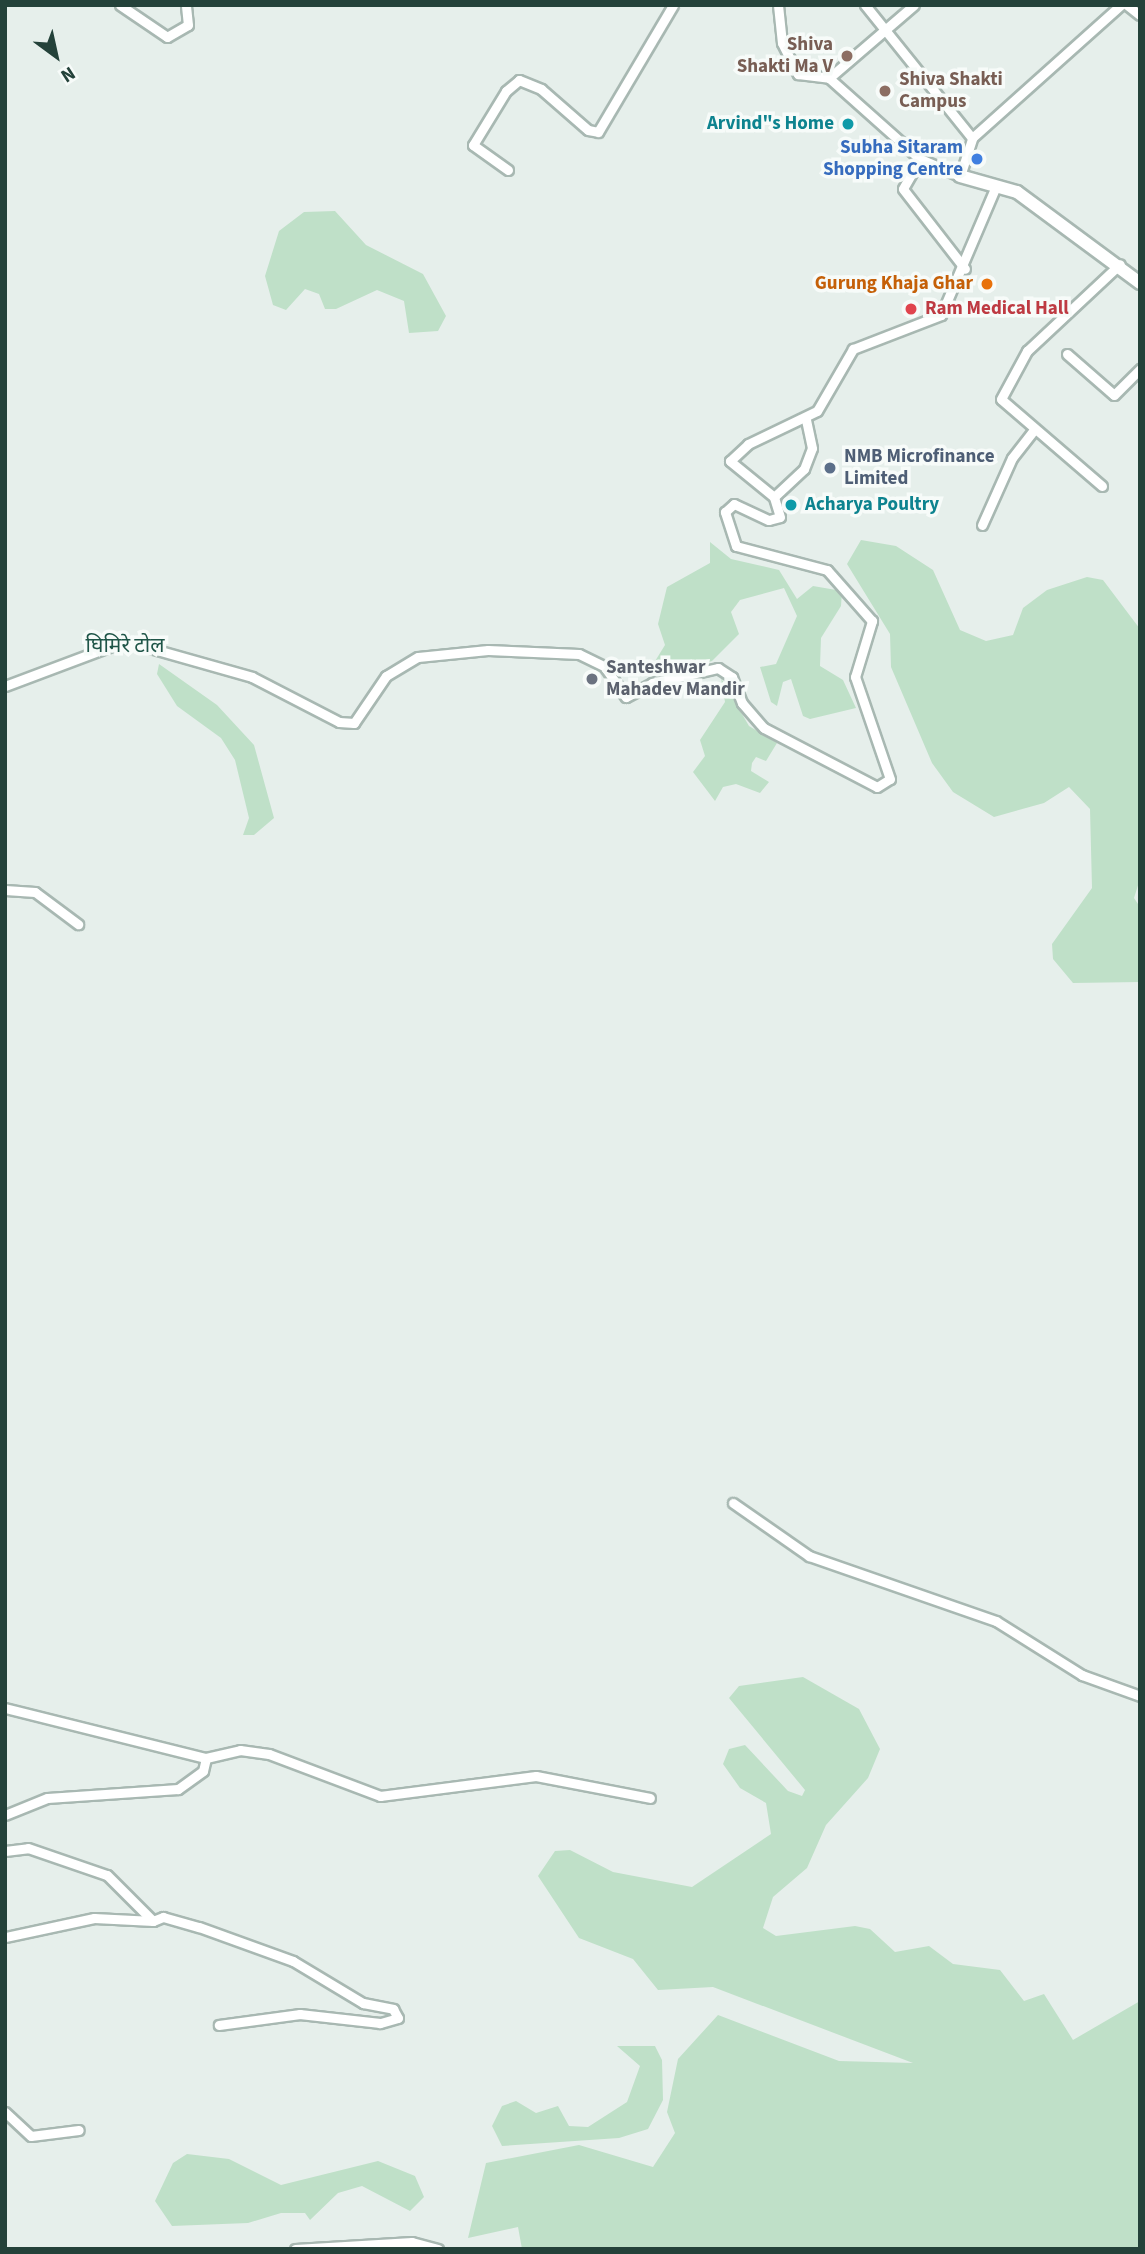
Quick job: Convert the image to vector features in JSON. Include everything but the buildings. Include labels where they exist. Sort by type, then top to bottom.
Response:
[{"type":"main road","points":[[960,176],[1017,192],[1120,264],[1140,283]]},
{"type":"street","points":[[120,5],[167,37],[188,25],[186,5]]},
{"type":"street","points":[[509,170],[472,145],[506,91],[519,80],[541,89],[587,130],[597,132],[673,5]]},
{"type":"street","points":[[778,5],[782,43],[798,74],[829,78],[920,159],[960,176],[972,138],[1121,5]]},
{"type":"street","points":[[865,5],[884,31],[942,93],[972,138]]},
{"type":"street","points":[[829,78],[915,5]]},
{"type":"street","points":[[1127,5],[1140,15]]},
{"type":"street","points":[[920,159],[903,188],[965,268]]},
{"type":"street","points":[[5,686],[125,641],[252,677],[339,722],[354,723],[386,677],[418,657],[488,650],[579,654],[604,666],[626,697],[652,683],[718,668],[732,677],[742,704],[764,728],[877,787],[890,779],[855,677],[872,621],[827,570],[736,546],[725,512],[734,504],[769,520],[780,517],[774,497],[730,461],[748,444],[806,420],[833,392],[841,362],[853,349],[941,316],[965,268],[996,186]]},
{"type":"street","points":[[1102,486],[1001,399],[1019,362],[1120,264]]},
{"type":"street","points":[[1067,354],[1114,395],[1140,369]]},
{"type":"street","points":[[774,497],[803,469],[812,448],[806,420]]},
{"type":"street","points":[[982,526],[1012,458],[1034,430]]},
{"type":"street","points":[[5,890],[35,892],[78,924]]},
{"type":"street","points":[[733,1503],[810,1556],[996,1620],[1082,1675],[1140,1696]]},
{"type":"street","points":[[5,1708],[206,1758],[240,1750],[269,1754],[380,1796],[536,1776],[650,1798]]},
{"type":"street","points":[[5,1815],[47,1798],[178,1789],[203,1771],[206,1758]]},
{"type":"street","points":[[5,1852],[28,1848],[107,1875],[153,1921]]},
{"type":"street","points":[[5,1937],[94,1918],[153,1921],[163,1917],[199,1927],[292,1961],[363,2003],[393,2009],[398,2018],[380,2023],[300,2014],[219,2025]]},
{"type":"street","points":[[5,2112],[31,2136],[79,2130]]},
{"type":"street","points":[[295,2249],[412,2242],[438,2249]]},
{"type":"green space","points":[[335,211],[366,245],[423,274],[446,316],[438,331],[409,333],[404,301],[377,290],[336,309],[325,309],[319,294],[305,289],[286,310],[273,305],[265,276],[279,231],[304,212]]},
{"type":"green space","points":[[861,540],[896,546],[933,570],[960,630],[986,641],[1013,635],[1023,608],[1047,590],[1087,577],[1103,580],[1140,629],[1140,879],[1134,898],[1140,907],[1140,982],[1073,983],[1053,959],[1052,944],[1092,888],[1090,809],[1069,787],[1044,803],[994,817],[953,792],[932,763],[891,667],[890,634],[847,564]]},
{"type":"green space","points":[[710,542],[731,559],[779,570],[797,599],[813,586],[842,591],[841,606],[821,638],[820,666],[843,680],[856,708],[810,719],[803,716],[791,679],[783,682],[777,706],[771,702],[760,667],[776,664],[797,616],[784,588],[740,600],[731,612],[739,634],[712,661],[674,673],[649,671],[665,645],[658,624],[667,587],[710,563]]},
{"type":"green space","points":[[159,664],[217,705],[254,745],[274,818],[254,835],[243,835],[249,818],[235,760],[221,738],[177,706],[157,674]]},
{"type":"green space","points":[[721,678],[749,726],[777,743],[766,761],[756,757],[752,763],[751,771],[769,782],[760,793],[736,784],[723,787],[715,801],[693,772],[705,756],[700,740],[725,702]]},
{"type":"green space","points":[[803,1677],[859,1709],[880,1749],[868,1778],[826,1825],[807,1868],[773,1897],[763,1928],[776,1936],[855,1926],[870,1929],[895,1952],[929,1946],[953,1964],[1000,1970],[1024,2001],[1044,1994],[1073,2040],[1140,2001],[1140,2249],[522,2249],[518,2227],[468,2238],[486,2163],[579,2145],[653,2167],[675,2133],[667,2112],[678,2059],[718,2015],[839,2061],[913,2063],[713,1987],[658,1990],[633,1959],[579,1938],[538,1876],[555,1851],[570,1850],[613,1872],[692,1887],[771,1834],[766,1803],[740,1788],[723,1764],[729,1749],[745,1745],[788,1791],[802,1796],[805,1790],[729,1698],[739,1686]]},
{"type":"green space","points":[[617,2046],[655,2046],[662,2060],[663,2100],[648,2129],[619,2138],[502,2146],[492,2126],[502,2106],[516,2101],[536,2113],[558,2106],[569,2126],[588,2127],[627,2102],[640,2066]]},
{"type":"green space","points":[[187,2154],[229,2159],[281,2185],[378,2161],[415,2176],[424,2197],[410,2211],[362,2186],[338,2193],[310,2220],[305,2213],[281,2213],[248,2223],[172,2226],[155,2201],[173,2163]]},
{"type":"place","name":"Shiva Shakti Ma V","points":[[847,56]]},
{"type":"place","name":"Shiva Shakti Campus","points":[[885,91]]},
{"type":"place","name":"Arvind\"s Home","points":[[848,124]]},
{"type":"place","name":"Subha Sitaram Shopping Centre","points":[[977,159]]},
{"type":"place","name":"Gurung Khaja Ghar","points":[[987,284]]},
{"type":"place","name":"Ram Medical Hall","points":[[911,309]]},
{"type":"place","name":"NMB Microfinance Limited","points":[[830,468]]},
{"type":"place","name":"Acharya Poultry","points":[[791,505]]},
{"type":"place","name":"Santeshwar Mahadev Mandir","points":[[592,679]]},
{"type":"district","name":"घिमिरे टोल","points":[[125,645]]}]
